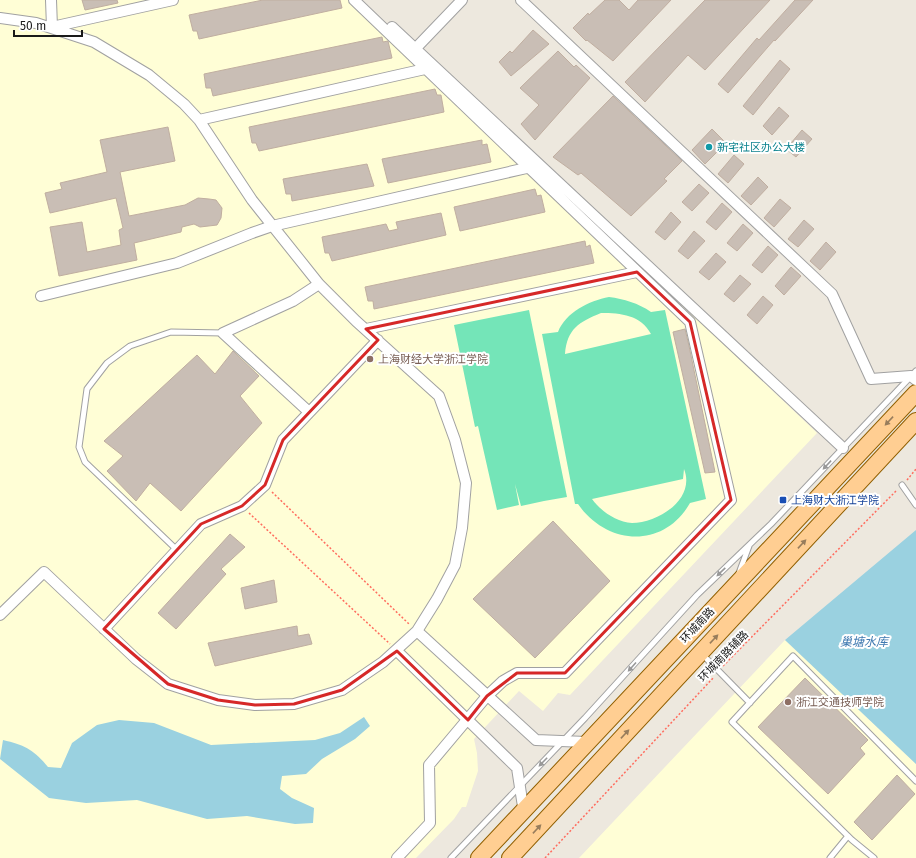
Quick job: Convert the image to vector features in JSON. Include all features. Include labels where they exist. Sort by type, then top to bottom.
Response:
[{"type":"main road","name":"环城南路","points":[[479,858],[524,812],[586,742],[916,393]]},
{"type":"main road","name":"环城南路","points":[[510,858],[916,421]]},
{"type":"street","points":[[51,0],[52,27]]},
{"type":"street","points":[[52,27],[173,0]]},
{"type":"street","points":[[354,0],[425,69],[531,167],[690,322],[730,500],[566,673],[517,673],[502,681],[487,696],[429,765],[430,823],[397,858]]},
{"type":"street","points":[[363,0],[843,448]]},
{"type":"street","points":[[416,49],[462,0]]},
{"type":"street","points":[[521,0],[832,294],[871,379],[914,375]]},
{"type":"street","points":[[0,18],[36,23],[52,27],[94,42],[149,75],[199,120],[252,200],[319,284],[440,396],[455,440],[466,483],[462,528],[455,565],[437,599],[417,631],[397,651],[342,690],[294,704],[255,705],[218,700],[168,684],[136,659],[44,572],[0,615]]},
{"type":"street","points":[[199,120],[425,69]]},
{"type":"street","points":[[41,296],[177,263],[272,226],[531,167]]},
{"type":"street","points":[[366,329],[637,272]]},
{"type":"street","points":[[309,412],[223,333],[293,301],[319,284]]},
{"type":"street","points":[[104,629],[201,524],[242,506],[265,485],[283,440],[378,340]]},
{"type":"street","points":[[417,631],[536,740],[586,742]]},
{"type":"street","points":[[397,651],[517,768],[524,812]]},
{"type":"lane","points":[[177,550],[85,462],[79,447],[87,388],[107,363],[130,346],[171,332],[223,333]]},
{"type":"lane","points":[[451,858],[520,786],[697,595],[749,545],[914,375]]},
{"type":"lane","points":[[902,485],[916,505]]},
{"type":"lane","points":[[735,585],[749,545]]},
{"type":"lane","points":[[701,653],[750,703]]},
{"type":"lane","points":[[874,858],[848,836],[732,722],[793,656],[916,781]]},
{"type":"lane","points":[[830,858],[848,836]]},
{"type":"path","name":"环城南路辅路","points":[[545,858],[719,671],[916,469]]},
{"type":"path","points":[[265,485],[417,631]]},
{"type":"path","points":[[242,506],[397,651]]},
{"type":"highlighted area","points":[[637,272],[690,322],[731,500],[565,673],[517,673],[487,696],[468,720],[397,651],[342,690],[294,704],[255,705],[218,700],[168,684],[104,629],[201,524],[242,506],[265,485],[283,440],[378,340],[366,329]]},
{"type":"shaded area","name":"上海财经大学浙江学院","points":[[0,0],[361,0],[817,433],[570,695],[558,693],[543,711],[519,691],[474,739],[477,753],[478,771],[466,807],[462,807],[454,819],[416,858],[0,858]]},
{"type":"shaded area","name":"浙江交通技师学院","points":[[785,640],[916,764],[916,858],[579,858]]},
{"type":"green space","points":[[609,297],[625,300],[641,306],[651,312],[665,310],[706,499],[690,503],[679,518],[666,528],[651,535],[635,536],[619,534],[604,528],[590,518],[578,504],[575,504],[542,334],[558,332],[572,313],[579,308]],"holes":[[[601,313],[630,316],[642,323],[651,334],[565,354],[566,345],[571,332],[580,323]],[[684,469],[686,480],[685,490],[680,499],[663,514],[653,519],[632,523],[620,521],[604,512],[592,499],[683,479]]]},
{"type":"green space","points":[[529,310],[567,497],[521,506],[515,484],[519,505],[497,510],[478,426],[475,427],[454,325]]},
{"type":"water","name":"巢塘水库","points":[[916,530],[916,764],[785,640]]},
{"type":"water","points":[[364,717],[370,726],[355,739],[322,759],[306,774],[282,776],[280,789],[292,798],[314,808],[313,823],[295,824],[247,816],[207,819],[137,800],[86,803],[49,798],[0,759],[3,740],[23,746],[33,752],[48,767],[61,768],[72,743],[97,725],[119,720],[154,723],[211,745],[315,740],[340,733]]},
{"type":"building","points":[[82,0],[117,0],[118,3],[85,10]]},
{"type":"building","points":[[263,0],[340,0],[342,8],[199,39],[197,31],[193,31],[189,15]]},
{"type":"building","points":[[605,0],[619,0],[629,10],[638,0],[671,0],[613,61],[587,40],[586,41],[573,28],[588,13],[589,15]]},
{"type":"building","points":[[705,0],[770,0],[705,70],[688,55],[645,102],[625,82]]},
{"type":"building","points":[[795,0],[813,0],[775,41],[774,40],[728,93],[718,84],[757,38],[759,40]]},
{"type":"building","points":[[533,30],[549,44],[511,76],[499,62],[510,51],[512,53]]},
{"type":"building","points":[[382,37],[383,42],[388,41],[392,58],[213,96],[211,88],[206,88],[204,74]]},
{"type":"building","points":[[558,51],[574,67],[576,65],[590,78],[535,140],[521,124],[539,105],[520,88]]},
{"type":"building","points":[[780,60],[790,69],[753,115],[743,106]]},
{"type":"building","points":[[435,89],[437,95],[441,95],[444,112],[259,151],[256,143],[252,143],[249,127]]},
{"type":"building","points":[[613,96],[682,161],[664,179],[667,181],[631,216],[581,173],[578,175],[553,157]]},
{"type":"building","points":[[779,107],[789,116],[772,135],[763,126]]},
{"type":"building","points":[[168,127],[175,161],[120,172],[129,216],[185,205],[198,198],[209,199],[216,200],[222,208],[221,218],[217,225],[200,227],[194,224],[182,227],[181,232],[134,243],[137,260],[59,276],[50,227],[82,222],[87,252],[121,245],[119,230],[123,228],[116,198],[50,213],[45,193],[62,189],[60,183],[107,172],[100,140]]},
{"type":"building","name":"新宅社区办公大楼","points":[[712,129],[726,143],[705,164],[692,150]]},
{"type":"building","points":[[802,130],[812,139],[796,157],[786,149]]},
{"type":"building","points":[[482,140],[482,145],[487,144],[491,162],[388,183],[382,159]]},
{"type":"building","points":[[734,155],[744,164],[728,183],[718,174]]},
{"type":"building","points":[[367,164],[374,186],[292,201],[291,194],[286,194],[283,179]]},
{"type":"building","points":[[758,177],[768,187],[751,205],[741,196]]},
{"type":"building","points":[[699,184],[709,193],[692,211],[682,202]]},
{"type":"building","points":[[535,189],[537,196],[541,195],[545,212],[460,231],[454,207]]},
{"type":"building","points":[[780,199],[791,208],[774,227],[764,218]]},
{"type":"building","points":[[722,203],[732,212],[716,230],[706,222]]},
{"type":"building","points":[[671,212],[681,222],[665,240],[655,232]]},
{"type":"building","points":[[441,213],[446,235],[332,261],[329,253],[325,253],[322,237],[386,224],[389,231],[398,229],[396,222]]},
{"type":"building","points":[[804,220],[814,229],[798,247],[788,239]]},
{"type":"building","points":[[743,224],[753,233],[737,251],[727,243]]},
{"type":"building","points":[[694,231],[705,241],[688,259],[678,251]]},
{"type":"building","points":[[585,241],[586,247],[590,245],[594,263],[374,309],[373,301],[368,301],[365,287]]},
{"type":"building","points":[[826,242],[836,252],[820,270],[810,261]]},
{"type":"building","points":[[768,246],[778,255],[762,273],[752,265]]},
{"type":"building","points":[[716,253],[726,262],[709,280],[699,272]]},
{"type":"building","points":[[791,267],[801,276],[784,295],[775,286]]},
{"type":"building","points":[[740,275],[751,284],[734,302],[724,294]]},
{"type":"building","points":[[763,296],[773,305],[757,324],[747,315]]},
{"type":"building","points":[[685,329],[715,472],[705,473],[673,332]]},
{"type":"building","points":[[233,351],[259,376],[240,396],[262,423],[181,511],[150,483],[136,501],[107,471],[123,456],[104,441],[197,355],[215,374]]},
{"type":"building","points":[[553,521],[610,581],[535,658],[473,599]]},
{"type":"building","points":[[230,534],[245,547],[221,569],[226,574],[176,629],[158,613]]},
{"type":"building","points":[[274,580],[277,602],[245,609],[241,588]]},
{"type":"building","points":[[297,626],[298,636],[309,634],[312,644],[215,666],[208,643]]},
{"type":"building","points":[[805,678],[868,740],[860,748],[865,754],[828,794],[758,727]]},
{"type":"building","points":[[897,775],[915,794],[872,840],[854,822]]},
{"type":"place","name":"新宅社区办公大楼","points":[[709,147]]},
{"type":"place","name":"上海财经大学浙江学院","points":[[370,359]]},
{"type":"place","name":"上海财大浙江学院","points":[[783,500]]},
{"type":"place","name":"浙江交通技师学院","points":[[788,702]]}]
